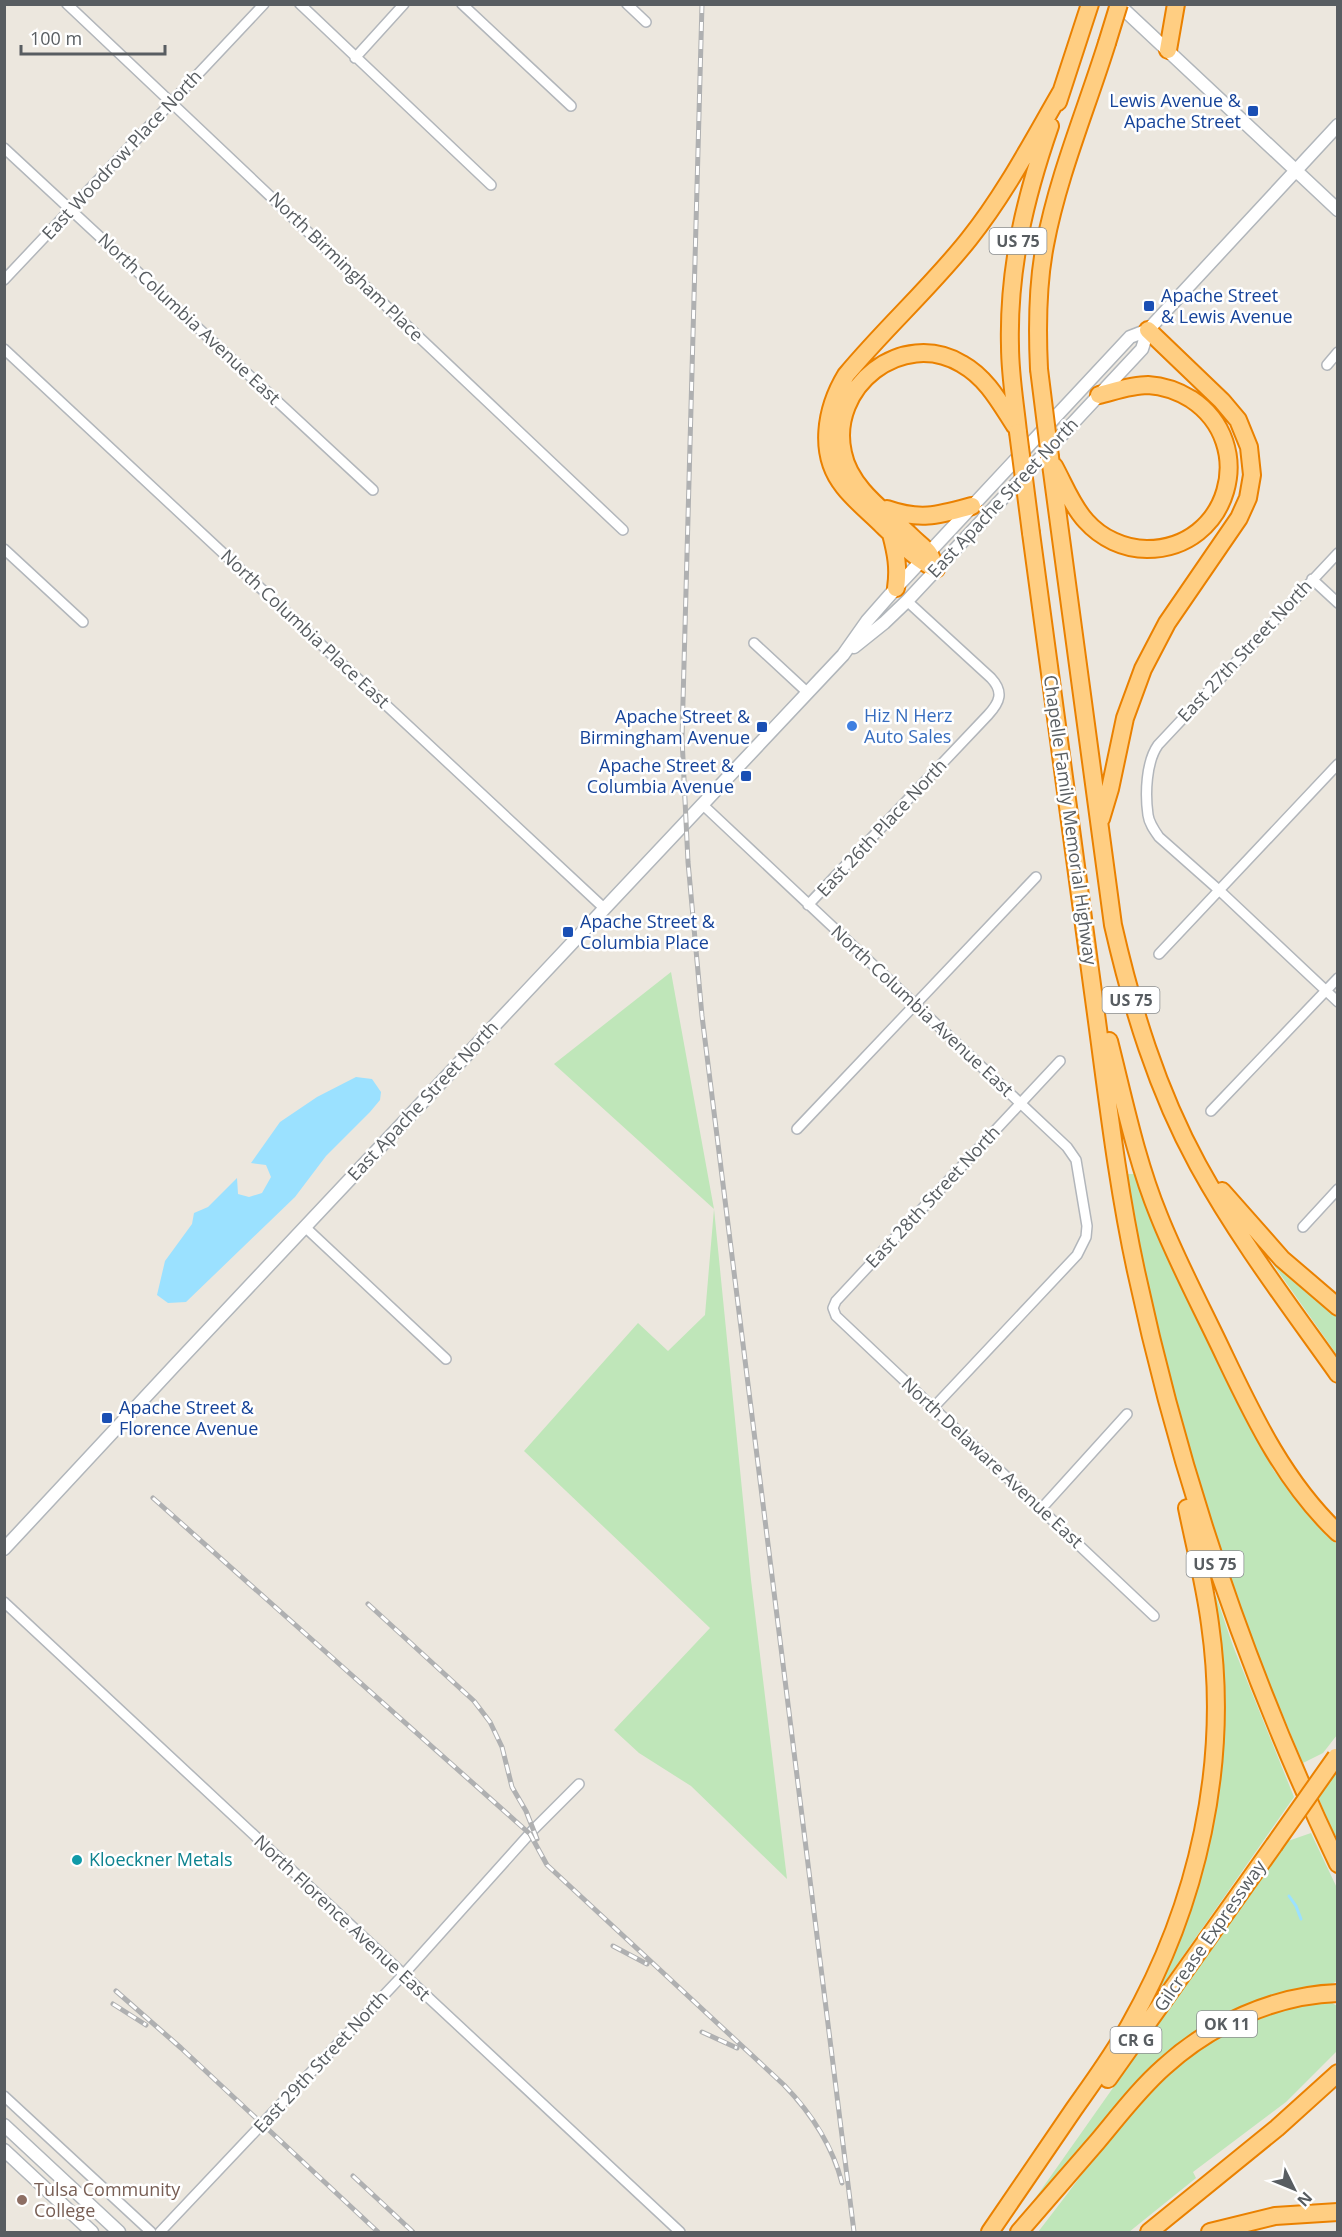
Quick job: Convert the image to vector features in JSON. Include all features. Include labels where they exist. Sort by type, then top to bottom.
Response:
[{"type":"highway","name":"Chapelle Family Memorial Highway","points":[[1090,4],[1032,182],[1018,236],[1010,323],[1007,400],[1018,432],[1117,1172],[1135,1267],[1183,1460],[1224,1588],[1294,1770],[1338,1864]]},
{"type":"highway","name":"Chapelle Family Memorial Highway","points":[[1118,4],[1064,173],[1045,246],[1038,306],[1039,369],[1050,457],[1062,499],[1099,826],[1113,925],[1128,991],[1152,1064],[1197,1163],[1228,1217],[1338,1374]]},
{"type":"highway","points":[[1168,50],[1176,4]]},
{"type":"highway","points":[[924,557],[891,533],[850,494],[835,473],[830,459],[827,436],[831,404],[839,385],[850,369],[969,239],[1010,180],[1061,92]]},
{"type":"highway","points":[[1099,826],[1110,789],[1125,718],[1143,669],[1167,623],[1239,518],[1248,498],[1252,475],[1249,447],[1238,420],[1222,401],[1148,330]]},
{"type":"highway","points":[[936,569],[850,474],[842,444],[841,426],[845,410],[853,393],[869,373],[881,364],[903,356],[923,354],[943,356],[971,369],[1007,400]]},
{"type":"highway","points":[[1062,499],[1101,534],[1129,547],[1152,549],[1173,545],[1195,534],[1216,512],[1226,493],[1229,466],[1224,441],[1212,418],[1196,403],[1170,388],[1150,385],[1130,387],[1099,395]]},
{"type":"highway","points":[[880,507],[904,515],[925,517],[972,506]]},
{"type":"highway","points":[[891,533],[897,556],[901,594]]},
{"type":"highway","points":[[1089,966],[1141,1165],[1159,1218],[1264,1434],[1287,1473],[1305,1497],[1338,1533]]},
{"type":"highway","points":[[1197,1163],[1282,1259],[1338,1307]]},
{"type":"highway","points":[[990,2232],[1105,2065],[1145,1997],[1179,1918],[1205,1823],[1213,1764],[1215,1705],[1210,1625],[1155,1352]]},
{"type":"highway","name":"Gilcrease Expressway","points":[[997,2232],[1336,1756]]},
{"type":"highway","name":"OK 11","points":[[1019,2232],[1143,2088],[1180,2054],[1202,2038],[1254,2011],[1306,1996],[1333,1993]]},
{"type":"highway","points":[[1149,2232],[1277,2128],[1338,2073]]},
{"type":"highway","points":[[1210,2232],[1275,2216],[1338,2212]]},
{"type":"main road","points":[[1118,4],[1338,210]]},
{"type":"main road","name":"East Apache Street North","points":[[901,594],[924,557],[1130,337],[1148,330],[1338,125]]},
{"type":"main road","name":"East Apache Street North","points":[[4,1549],[808,693],[843,655],[867,621],[936,569],[1142,350],[1148,330]]},
{"type":"main road","points":[[4,2125],[119,2232]]},
{"type":"main road","points":[[4,2150],[93,2232]]},
{"type":"street","name":"North Birmingham Place","points":[[67,4],[623,530]]},
{"type":"street","name":"East Woodrow Place North","points":[[4,280],[264,4]]},
{"type":"street","points":[[300,4],[491,184]]},
{"type":"street","points":[[355,58],[404,4]]},
{"type":"street","points":[[462,4],[571,106]]},
{"type":"street","points":[[627,4],[645,22]]},
{"type":"street","name":"North Columbia Avenue East","points":[[4,148],[373,490]]},
{"type":"street","name":"North Columbia Place East","points":[[4,349],[605,909]]},
{"type":"street","points":[[1327,365],[1338,352]]},
{"type":"street","points":[[4,549],[83,622]]},
{"type":"street","name":"East 27th Street North","points":[[1220,891],[1159,837],[1151,826],[1148,816],[1149,764],[1154,750],[1338,553]]},
{"type":"street","points":[[1312,579],[1338,603]]},
{"type":"street","name":"East 26th Place North","points":[[808,905],[988,716],[999,701],[999,688],[991,678],[901,594]]},
{"type":"street","points":[[754,642],[808,693]]},
{"type":"street","points":[[1159,954],[1338,764]]},
{"type":"street","name":"North Columbia Avenue East","points":[[703,805],[916,1004],[1077,1160],[1087,1226],[1083,1245],[1077,1255],[933,1408]]},
{"type":"street","points":[[797,1129],[1036,877]]},
{"type":"street","points":[[1220,891],[1338,1002]]},
{"type":"street","points":[[1211,1111],[1338,978]]},
{"type":"street","name":"East 28th Street North","points":[[833,1308],[839,1297],[1060,1061]]},
{"type":"street","points":[[1302,1227],[1338,1189]]},
{"type":"street","points":[[305,1227],[446,1359]]},
{"type":"street","name":"North Delaware Avenue East","points":[[833,1308],[836,1316],[1154,1616]]},
{"type":"street","points":[[1041,1509],[1127,1414]]},
{"type":"street","name":"North Florence Avenue East","points":[[4,1602],[680,2232]]},
{"type":"street","name":"East 29th Street North","points":[[160,2232],[403,1975],[533,1830],[579,1784]]},
{"type":"street","points":[[4,2096],[151,2232]]},
{"type":"green space","points":[[671,972],[714,1209],[554,1064]]},
{"type":"green space","points":[[1127,1174],[1137,1174],[1243,1412],[1274,1471],[1327,1536],[1337,1544],[1337,1735],[1323,1753],[1303,1763],[1276,1699],[1272,1700],[1229,1582],[1172,1394],[1149,1293]]},
{"type":"green space","points":[[714,1209],[751,1580],[787,1879],[691,1786],[639,1753],[614,1730],[710,1628],[524,1451],[638,1323],[668,1351],[705,1315]]},
{"type":"green space","points":[[1276,1261],[1337,1312],[1337,1355],[1273,1264]]},
{"type":"green space","points":[[1210,1596],[1216,1596],[1233,1646],[1294,1797],[1157,1993],[1154,1989],[1207,1838]]},
{"type":"green space","points":[[1337,1769],[1337,1840],[1318,1797]]},
{"type":"green space","points":[[1311,1833],[1337,1888],[1337,1981],[1330,1985],[1299,1990],[1220,2019],[1022,2217],[1282,1848],[1288,1841]]},
{"type":"green space","points":[[1329,2001],[1337,2006],[1337,2051],[1286,2102],[1193,2172],[1196,2178],[1129,2232],[1038,2232],[1137,2105],[1183,2061],[1208,2042],[1251,2020],[1298,2006]]},
{"type":"water","points":[[356,1077],[372,1079],[381,1092],[380,1100],[326,1156],[295,1197],[186,1302],[168,1303],[157,1295],[165,1261],[192,1224],[194,1213],[208,1207],[237,1178],[238,1194],[249,1197],[262,1193],[271,1177],[266,1165],[251,1163],[280,1122],[317,1097]]},
{"type":"waterway","points":[[1289,1896],[1301,1919]]},
{"type":"railway","points":[[702,4],[682,738],[688,862],[702,1016],[854,2232]]},
{"type":"railway","points":[[153,1498],[530,1834],[547,1865],[784,2085],[819,2130],[833,2155],[842,2183]]},
{"type":"railway","points":[[368,1604],[474,1701],[490,1722],[502,1747],[512,1787],[526,1811],[537,1839]]},
{"type":"railway","points":[[613,1946],[647,1964]]},
{"type":"railway","points":[[116,1991],[181,2048],[378,2232]]},
{"type":"railway","points":[[113,2004],[146,2025]]},
{"type":"railway","points":[[702,2032],[737,2048]]},
{"type":"railway","points":[[353,2176],[413,2232]]},
{"type":"place","name":"Lewis Avenue & Apache Street","points":[[1253,111]]},
{"type":"place","name":"Apache Street & Lewis Avenue","points":[[1149,306]]},
{"type":"place","name":"Hiz N Herz Auto Sales","points":[[852,726]]},
{"type":"place","name":"Apache Street & Birmingham Avenue","points":[[762,727]]},
{"type":"place","name":"Apache Street & Columbia Avenue","points":[[746,776]]},
{"type":"place","name":"Apache Street & Columbia Place","points":[[568,932]]},
{"type":"place","name":"Apache Street & Florence Avenue","points":[[107,1418]]},
{"type":"place","name":"Kloeckner Metals","points":[[77,1860]]},
{"type":"place","name":"Tulsa Community College","points":[[22,2200]]}]
